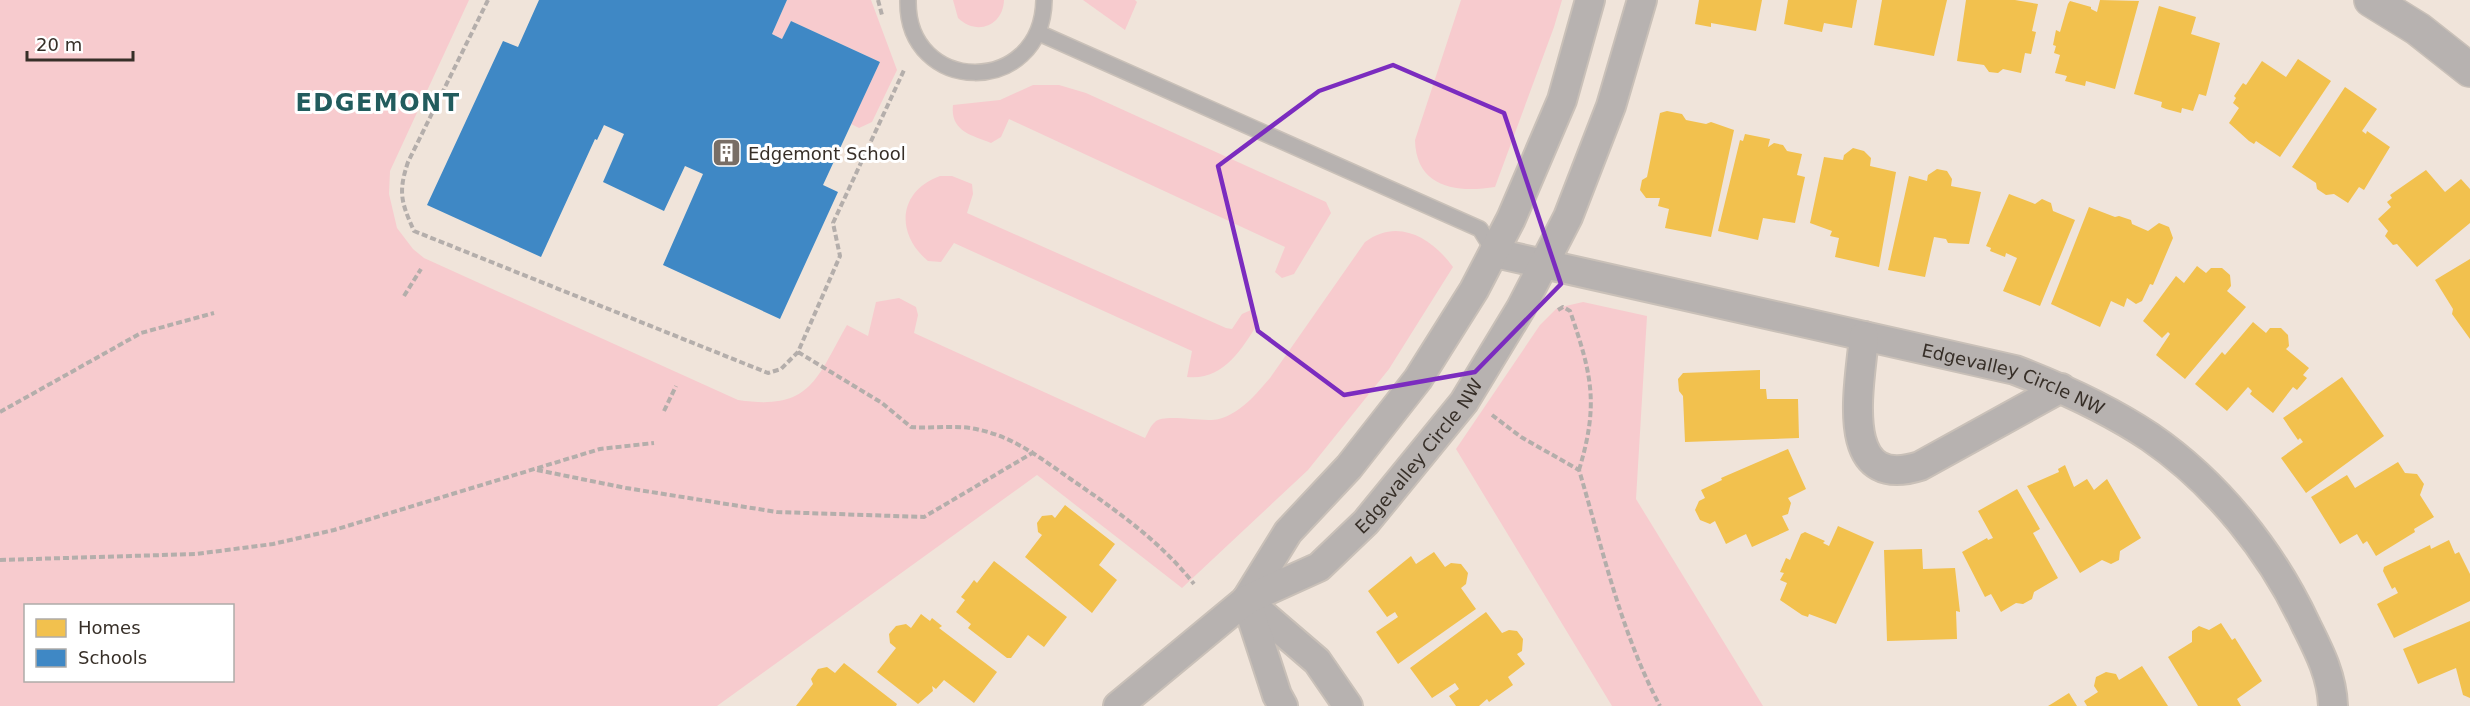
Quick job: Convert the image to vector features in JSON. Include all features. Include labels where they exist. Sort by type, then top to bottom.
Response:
[{"type":"street","name":"Edgevalley Circle NW","points":[[1246,600],[1288,532],[1349,467],[1418,379],[1495,253],[1562,100],[1590,0]]},
{"type":"street","name":"Edgevalley Circle NW","points":[[1118,706],[1246,600],[1319,567],[1366,522],[1464,402],[1544,264],[1568,217],[1611,106],[1642,0]]},
{"type":"street","points":[[2371,0],[2418,29],[2470,70]]},
{"type":"street","name":"Edgevalley Circle NW","points":[[1495,253],[2015,370],[2061,388],[2150,438],[2203,482],[2234,514],[2269,557],[2301,614],[2325,664],[2333,689],[2333,706]]},
{"type":"street","points":[[1864,336],[1858,435],[1870,458],[1881,466],[1894,470],[1907,470],[1920,466],[2061,388]]},
{"type":"street","points":[[1246,600],[1276,695],[1283,706]]},
{"type":"street","points":[[1246,600],[1317,661],[1348,706]]},
{"type":"lane","points":[[908,0],[908,14],[913,33],[924,50],[939,63],[957,71],[976,74],[996,71],[1013,62],[1028,50],[1039,33],[1044,15],[1044,0]]},
{"type":"lane","points":[[1039,33],[1480,229],[1495,253]]},
{"type":"path","points":[[488,0],[408,162],[400,192],[414,231],[768,373],[781,369],[798,352],[840,256],[833,223],[906,70],[902,62]]},
{"type":"path","points":[[878,0],[884,20]]},
{"type":"path","points":[[404,296],[421,269]]},
{"type":"path","points":[[1552,314],[1563,307],[1569,309],[1588,363],[1593,394],[1589,437],[1579,470],[1612,585],[1645,678],[1660,706]]},
{"type":"path","points":[[0,412],[141,333],[214,313]]},
{"type":"path","points":[[798,352],[882,403],[911,428],[980,429],[1002,436],[1034,452],[1129,519],[1179,565],[1194,584]]},
{"type":"path","points":[[664,411],[676,386]]},
{"type":"path","points":[[1464,402],[1486,411],[1521,437],[1579,470]]},
{"type":"path","points":[[0,560],[196,554],[273,544],[334,530],[600,449],[654,443]]},
{"type":"path","points":[[534,469],[626,488],[777,512],[924,517],[1034,452]]},
{"type":"highlighted area","points":[[1393,65],[1504,113],[1561,284],[1475,372],[1344,395],[1258,331],[1218,166],[1319,91]]},
{"type":"shaded area","points":[[0,0],[469,0],[390,171],[389,194],[397,228],[413,249],[424,258],[738,400],[781,401],[796,395],[808,387],[818,375],[847,325],[868,336],[876,302],[899,298],[916,307],[918,315],[914,333],[1145,438],[1152,425],[1160,419],[1219,419],[1248,402],[1270,378],[1365,242],[1377,235],[1390,231],[1414,234],[1435,247],[1453,267],[1389,369],[1308,470],[1182,588],[1037,475],[717,706],[0,706]]},
{"type":"shaded area","points":[[787,0],[871,0],[897,70],[872,122],[859,128],[851,124],[880,62],[791,21],[782,39],[772,34]]},
{"type":"shaded area","points":[[953,0],[1004,0],[1003,9],[994,22],[981,27],[965,23],[958,18]]},
{"type":"shaded area","points":[[1083,0],[1135,0],[1137,2],[1125,30]]},
{"type":"shaded area","points":[[1461,0],[1562,0],[1495,187],[1467,189],[1441,184],[1431,178],[1417,156],[1415,140]]},
{"type":"shaded area","points":[[1033,85],[1059,85],[1086,93],[1326,202],[1331,213],[1294,274],[1282,278],[1275,272],[1285,247],[1009,119],[1001,137],[991,143],[963,131],[955,121],[953,105],[1000,100]]},
{"type":"shaded area","points":[[940,176],[952,176],[972,184],[973,194],[967,213],[1226,328],[1232,329],[1242,314],[1251,310],[1258,317],[1258,323],[1245,344],[1220,369],[1199,377],[1187,377],[1192,351],[954,243],[941,262],[928,261],[917,250],[910,238],[906,226],[906,214],[909,202],[916,192],[926,183]]},
{"type":"shaded area","points":[[1583,302],[1647,316],[1636,499],[1763,706],[1612,706],[1456,449],[1540,325],[1557,308]]},
{"type":"building: Homes","points":[[1699,0],[1762,0],[1756,31],[1711,23],[1711,27],[1695,24]]},
{"type":"building: Homes","points":[[1788,0],[1857,0],[1852,28],[1824,23],[1822,32],[1784,24]]},
{"type":"building: Homes","points":[[1882,0],[1947,0],[1934,56],[1874,45]]},
{"type":"building: Homes","points":[[1966,0],[2015,0],[2038,4],[2032,31],[2036,32],[2031,54],[2025,53],[2021,73],[2003,69],[1998,73],[1989,72],[1984,65],[1957,61]]},
{"type":"building: Homes","points":[[2100,0],[2139,1],[2115,89],[2086,81],[2085,86],[2065,81],[2067,76],[2055,73],[2060,55],[2054,53],[2056,46],[2053,45],[2056,30],[2060,32],[2068,4],[2070,1],[2091,7],[2097,12]]},
{"type":"building: Homes","points":[[2159,6],[2196,17],[2191,34],[2220,43],[2206,96],[2199,94],[2193,111],[2182,108],[2181,113],[2166,109],[2161,107],[2162,102],[2134,94]]},
{"type":"building: Homes","points":[[2298,59],[2331,81],[2280,157],[2256,141],[2254,144],[2249,141],[2229,123],[2239,108],[2233,103],[2236,98],[2234,96],[2243,83],[2246,85],[2262,61],[2286,77]]},
{"type":"building: Homes","points":[[2345,87],[2377,109],[2362,131],[2366,134],[2367,131],[2390,147],[2364,190],[2359,187],[2348,203],[2334,194],[2326,195],[2317,189],[2316,183],[2292,167]]},
{"type":"building: Homes","points":[[1667,111],[1682,114],[1686,120],[1706,124],[1711,122],[1734,130],[1711,237],[1665,228],[1669,209],[1658,206],[1660,198],[1646,198],[1640,190],[1642,180],[1647,177],[1660,113]]},
{"type":"building: Homes","points":[[1745,134],[1770,139],[1768,147],[1774,143],[1783,145],[1787,151],[1802,154],[1797,175],[1805,177],[1795,223],[1763,218],[1758,240],[1718,231],[1740,140],[1743,141]]},
{"type":"building: Homes","points":[[1853,148],[1864,151],[1871,158],[1870,166],[1896,172],[1879,267],[1835,257],[1839,238],[1830,236],[1832,231],[1810,223],[1824,157],[1843,160],[1844,155]]},
{"type":"building: Homes","points":[[1937,169],[1947,171],[1952,179],[1951,186],[1981,192],[1969,244],[1948,243],[1946,239],[1934,237],[1925,277],[1888,270],[1909,176],[1927,181],[1928,175]]},
{"type":"building: Homes","points":[[2426,170],[2445,192],[2461,179],[2470,189],[2470,223],[2417,267],[2397,244],[2393,245],[2385,236],[2388,231],[2378,219],[2391,207],[2387,202],[2392,198],[2390,195]]},
{"type":"building: Homes","points":[[2009,194],[2035,204],[2042,199],[2051,203],[2053,211],[2075,220],[2040,306],[2003,291],[2017,258],[2006,253],[2005,257],[1990,251],[1991,248],[1986,246]]},
{"type":"building: Homes","points":[[2089,207],[2115,217],[2131,220],[2132,224],[2148,231],[2159,223],[2169,227],[2173,238],[2153,285],[2150,284],[2142,301],[2136,304],[2127,298],[2124,307],[2111,301],[2100,327],[2051,304]]},
{"type":"building: Homes","points":[[2470,259],[2470,339],[2452,314],[2453,309],[2435,280]]},
{"type":"building: Homes","points":[[2197,266],[2206,273],[2211,268],[2222,268],[2230,275],[2231,286],[2227,291],[2246,307],[2185,379],[2156,355],[2170,334],[2168,332],[2162,338],[2143,321],[2176,276],[2184,283]]},
{"type":"building: Homes","points":[[2253,322],[2266,333],[2270,328],[2281,328],[2288,335],[2289,346],[2286,349],[2309,368],[2303,375],[2307,378],[2297,390],[2293,387],[2273,413],[2250,394],[2252,391],[2248,387],[2227,411],[2195,384],[2222,352],[2225,355]]},
{"type":"building: Homes","points":[[1760,370],[1760,389],[1766,389],[1767,399],[1798,399],[1799,438],[1685,442],[1683,396],[1679,391],[1678,379],[1683,373]]},
{"type":"building: Homes","points":[[2342,377],[2384,436],[2306,493],[2281,458],[2303,442],[2300,438],[2298,440],[2283,418]]},
{"type":"building: Homes","points":[[1788,449],[1806,489],[1788,498],[1791,503],[1788,514],[1782,516],[1789,530],[1752,547],[1746,534],[1726,544],[1715,521],[1710,524],[1700,520],[1695,510],[1699,501],[1705,498],[1701,490],[1722,480],[1721,478]]},
{"type":"building: Homes","points":[[2398,462],[2405,473],[2417,474],[2424,484],[2420,495],[2434,517],[2414,529],[2415,532],[2376,556],[2367,541],[2363,544],[2357,534],[2340,544],[2311,497],[2347,475],[2355,488]]},
{"type":"building: Homes","points":[[2065,465],[2074,487],[2087,479],[2094,490],[2107,479],[2141,538],[2120,551],[2119,560],[2111,564],[2102,560],[2080,573],[2027,486],[2059,472],[2058,469]]},
{"type":"building: Homes","points":[[2017,489],[2040,529],[2033,533],[2058,578],[2034,592],[2032,599],[2023,604],[2016,603],[2001,612],[1991,594],[1985,597],[1962,552],[1987,538],[1988,540],[1993,538],[1978,511]]},
{"type":"building: Homes","points":[[1065,505],[1115,544],[1099,565],[1117,580],[1092,613],[1025,557],[1042,535],[1038,532],[1037,523],[1042,516],[1052,515],[1055,518]]},
{"type":"building: Homes","points":[[1838,526],[1874,542],[1836,624],[1809,614],[1808,617],[1802,615],[1780,600],[1787,583],[1780,580],[1784,573],[1780,572],[1786,558],[1790,560],[1801,534],[1805,532],[1825,541],[1823,543],[1829,546]]},
{"type":"building: Homes","points":[[2449,540],[2455,554],[2459,552],[2470,574],[2470,601],[2394,638],[2377,604],[2398,593],[2395,587],[2392,589],[2383,571],[2384,567],[2430,545],[2431,549]]},
{"type":"building: Homes","points":[[1922,549],[1923,569],[1955,568],[1960,612],[1956,611],[1957,639],[1887,641],[1884,550]]},
{"type":"building: Homes","points":[[1434,552],[1445,567],[1451,563],[1461,564],[1468,573],[1466,584],[1461,588],[1476,609],[1398,664],[1376,632],[1398,617],[1395,612],[1387,617],[1368,591],[1411,556],[1416,564]]},
{"type":"building: Homes","points":[[994,561],[1067,617],[1044,647],[1028,635],[1011,658],[1007,658],[968,628],[971,624],[956,612],[965,600],[961,597],[974,580],[977,583]]},
{"type":"building: Homes","points":[[1486,612],[1502,633],[1509,630],[1517,631],[1523,639],[1522,651],[1517,654],[1525,664],[1508,677],[1513,685],[1489,702],[1487,699],[1479,706],[1456,706],[1449,696],[1459,689],[1455,683],[1432,698],[1410,668]]},
{"type":"building: Homes","points":[[921,614],[930,621],[932,618],[942,626],[939,628],[997,672],[974,703],[944,680],[936,689],[932,686],[933,691],[918,704],[877,672],[896,648],[890,643],[889,634],[896,626],[906,624],[911,628]]},
{"type":"building: Homes","points":[[2470,621],[2470,698],[2463,695],[2456,668],[2418,684],[2403,649]]},
{"type":"building: Homes","points":[[2221,623],[2232,640],[2235,638],[2262,681],[2237,699],[2241,706],[2198,706],[2168,657],[2192,642],[2192,631],[2199,626],[2209,630]]},
{"type":"building: Homes","points":[[844,663],[897,704],[896,706],[796,706],[813,684],[811,679],[818,669],[827,667],[835,673]]},
{"type":"building: Homes","points":[[2142,666],[2168,706],[2087,706],[2084,701],[2098,692],[2094,686],[2096,677],[2106,672],[2116,674],[2119,680]]},
{"type":"building: Homes","points":[[2069,693],[2077,706],[2048,706],[2053,703]]},
{"type":"building: Schools","name":"Edgemont School","points":[[539,0],[787,0],[772,34],[782,39],[791,21],[880,62],[823,185],[838,192],[780,319],[663,265],[703,174],[685,166],[664,211],[603,182],[624,134],[604,125],[597,140],[595,139],[541,257],[427,205],[503,41],[518,47]]},
{"type":"place","name":"Edgemont School","points":[[727,153]]},
{"type":"district","name":"EDGEMONT","points":[[378,103]]}]
